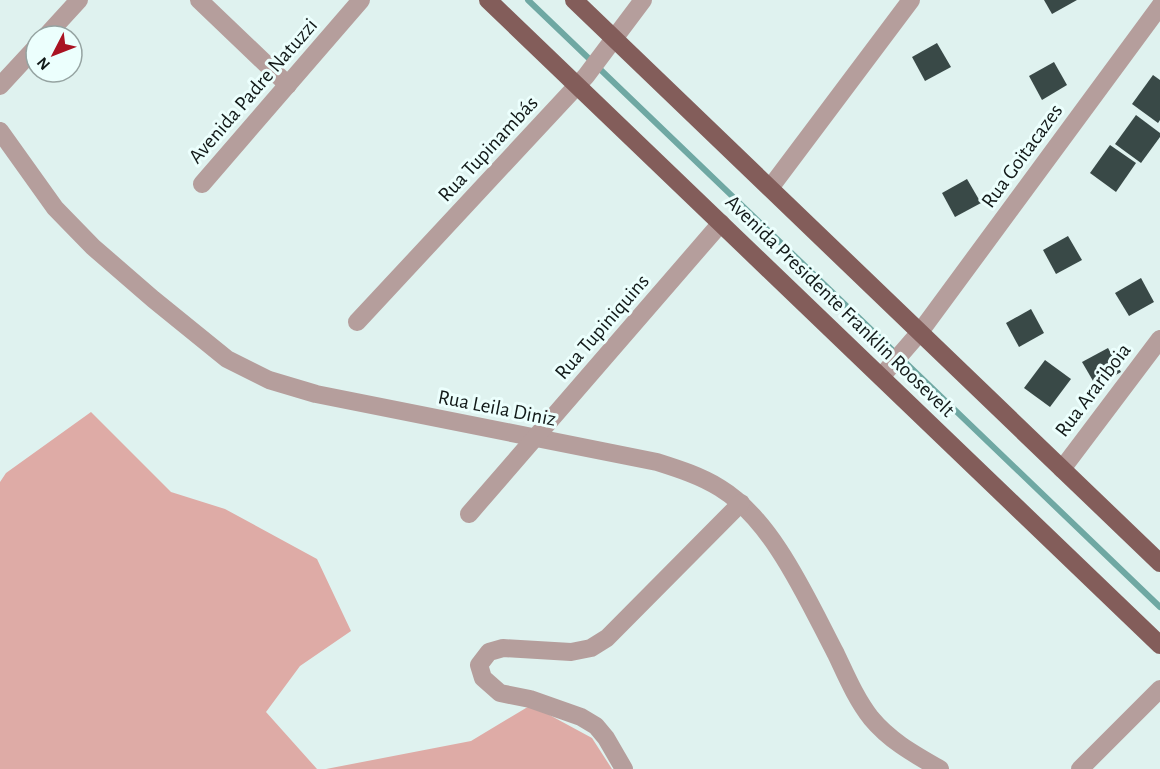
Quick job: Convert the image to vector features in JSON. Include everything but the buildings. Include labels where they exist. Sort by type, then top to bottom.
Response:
[{"type":"main road","name":"Avenida Presidente Franklin Roosevelt","points":[[488,0],[581,81],[721,223],[1160,645]]},
{"type":"main road","name":"Avenida Presidente Franklin Roosevelt","points":[[574,0],[1160,563]]},
{"type":"street","points":[[57,24],[79,0]]},
{"type":"street","points":[[199,0],[288,85]]},
{"type":"street","name":"Avenida Padre Natuzzi","points":[[202,184],[361,0]]},
{"type":"street","name":"Rua Tupinambás","points":[[357,322],[581,81],[644,0]]},
{"type":"street","points":[[770,188],[911,0]]},
{"type":"street","name":"Rua Goitacazes","points":[[881,377],[920,332],[1160,6]]},
{"type":"street","points":[[0,86],[24,60]]},
{"type":"street","name":"Rua Leila Diniz","points":[[0,131],[55,208],[86,239],[153,299],[227,359],[269,380],[316,394],[657,462],[690,472],[721,488],[741,503],[762,525],[801,587],[857,696],[870,716],[890,737],[940,769]]},
{"type":"street","name":"Rua Tupiniquins","points":[[469,514],[721,223]]},
{"type":"street","name":"Rua Arariboia","points":[[1062,469],[1160,339]]},
{"type":"street","points":[[624,769],[606,738],[596,726],[581,717],[530,699],[500,693],[483,678],[479,665],[489,652],[502,648],[571,652],[591,648],[615,630],[741,503]]},
{"type":"street","points":[[1080,769],[1160,689]]},
{"type":"shaded area","points":[[91,412],[171,492],[225,509],[317,559],[351,631],[300,666],[266,712],[317,769],[0,769],[0,482],[6,473]]},
{"type":"shaded area","points":[[531,705],[592,738],[612,769],[326,769],[471,741]]},
{"type":"waterway","points":[[528,0],[1160,607]]}]
